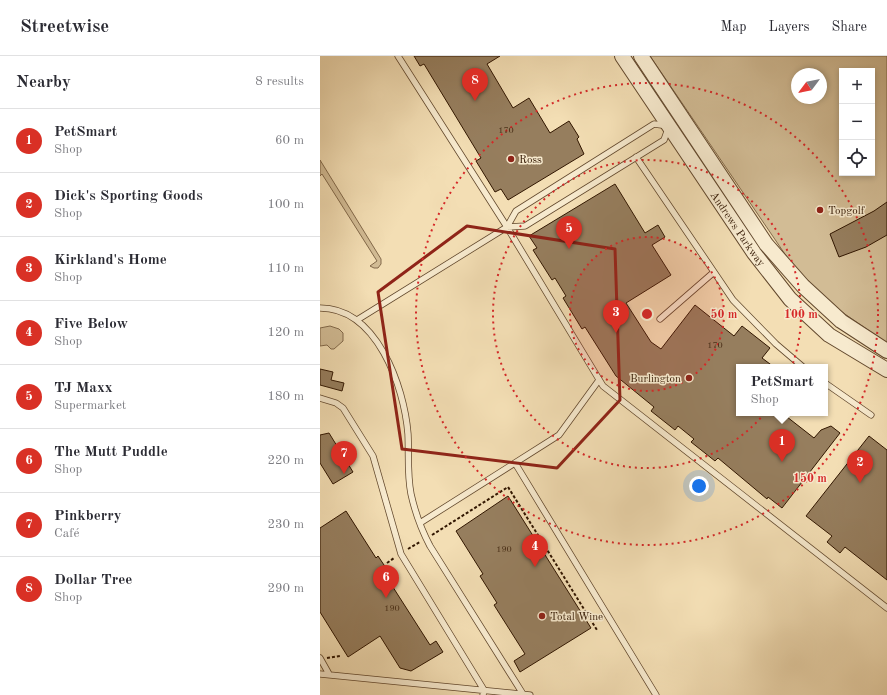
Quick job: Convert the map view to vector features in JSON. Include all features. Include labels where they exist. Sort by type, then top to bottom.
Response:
[{"type":"street","name":"Andrews Parkway","points":[[622,56],[754,253],[790,298],[829,335],[887,370]]},
{"type":"street","name":"Andrews Parkway","points":[[641,56],[766,244],[803,286],[841,321],[887,351]]},
{"type":"street","points":[[669,126],[683,118]]},
{"type":"lane","points":[[398,56],[507,226],[603,386],[887,608]]},
{"type":"lane","points":[[357,320],[507,226],[516,211],[654,124],[669,126],[664,140],[525,226],[507,226]]},
{"type":"lane","points":[[636,157],[733,300],[776,344],[799,364]]},
{"type":"lane","points":[[660,319],[714,272]]},
{"type":"lane","points":[[320,308],[330,308],[345,312],[357,320],[370,332],[393,372],[404,408],[408,434],[409,482],[420,523],[426,538],[523,694]]},
{"type":"lane","points":[[420,523],[559,435],[599,380]]},
{"type":"lane","points":[[828,386],[871,415]]},
{"type":"lane","points":[[320,398],[336,403],[343,408],[373,456],[401,554],[483,693]]},
{"type":"lane","points":[[515,463],[656,695]]},
{"type":"lane","points":[[320,658],[329,674]]},
{"type":"lane","points":[[320,674],[483,693],[530,695]]},
{"type":"path","points":[[387,563],[508,487],[597,630]]},
{"type":"path","points":[[320,658],[340,656]]},
{"type":"highlighted area","points":[[467,226],[615,249],[620,400],[557,468],[402,449],[378,292]]},
{"type":"shaded area","name":"Topgolf","points":[[650,56],[887,56],[887,343],[839,310],[818,292],[789,260]]},
{"type":"shaded area","points":[[320,160],[381,259],[381,264],[378,268],[370,266],[377,261],[322,174],[320,176]]},
{"type":"shaded area","points":[[330,326],[339,329],[343,333],[343,341],[334,349],[331,349],[327,345],[320,346],[320,328]]},
{"type":"building","points":[[414,56],[500,56],[487,64],[513,108],[529,98],[550,133],[569,121],[579,137],[577,139],[584,154],[508,200],[501,189],[495,192],[476,161],[481,158],[424,64],[420,66]]},
{"type":"building","points":[[615,184],[645,233],[658,225],[665,237],[652,245],[671,275],[626,303],[651,342],[661,349],[695,305],[734,336],[742,326],[770,348],[762,358],[770,364],[736,364],[736,416],[786,416],[814,438],[821,430],[831,426],[840,433],[782,508],[768,497],[767,499],[718,458],[715,461],[691,442],[694,439],[678,426],[675,430],[651,411],[654,407],[616,376],[585,327],[582,329],[563,298],[566,296],[555,278],[552,280],[533,250],[537,248],[529,236]]},
{"type":"building","points":[[887,202],[887,235],[866,247],[839,257],[830,234],[874,211]]},
{"type":"building","points":[[320,369],[333,372],[331,380],[344,383],[342,391],[320,385]]},
{"type":"building","points":[[329,433],[353,472],[333,484],[320,463],[320,435]]},
{"type":"building","points":[[869,436],[887,450],[887,580],[845,547],[840,553],[827,542],[832,536],[806,516]]},
{"type":"building","points":[[508,496],[591,628],[520,672],[514,661],[525,654],[494,605],[497,603],[480,576],[483,574],[456,531]]},
{"type":"building","points":[[346,511],[376,558],[378,556],[386,568],[382,570],[430,645],[436,641],[443,652],[411,671],[400,668],[380,636],[348,657],[320,612],[320,528]]},
{"type":"place","name":"Dollar Tree","points":[[475,101]]},
{"type":"place","name":"Ross","points":[[511,159]]},
{"type":"place","name":"Topgolf","points":[[820,210]]},
{"type":"place","name":"TJ Maxx","points":[[569,249]]},
{"type":"place","name":"Kirkland's Home","points":[[616,333]]},
{"type":"place","name":"Burlington","points":[[689,378]]},
{"type":"place","name":"PetSmart","points":[[782,462]]},
{"type":"place","name":"Pinkberry","points":[[344,474]]},
{"type":"place","name":"Dick's Sporting Goods","points":[[860,483]]},
{"type":"place","name":"Five Below","points":[[535,567]]},
{"type":"place","name":"The Mutt Puddle","points":[[386,598]]},
{"type":"place","name":"Total Wine","points":[[542,616]]}]
